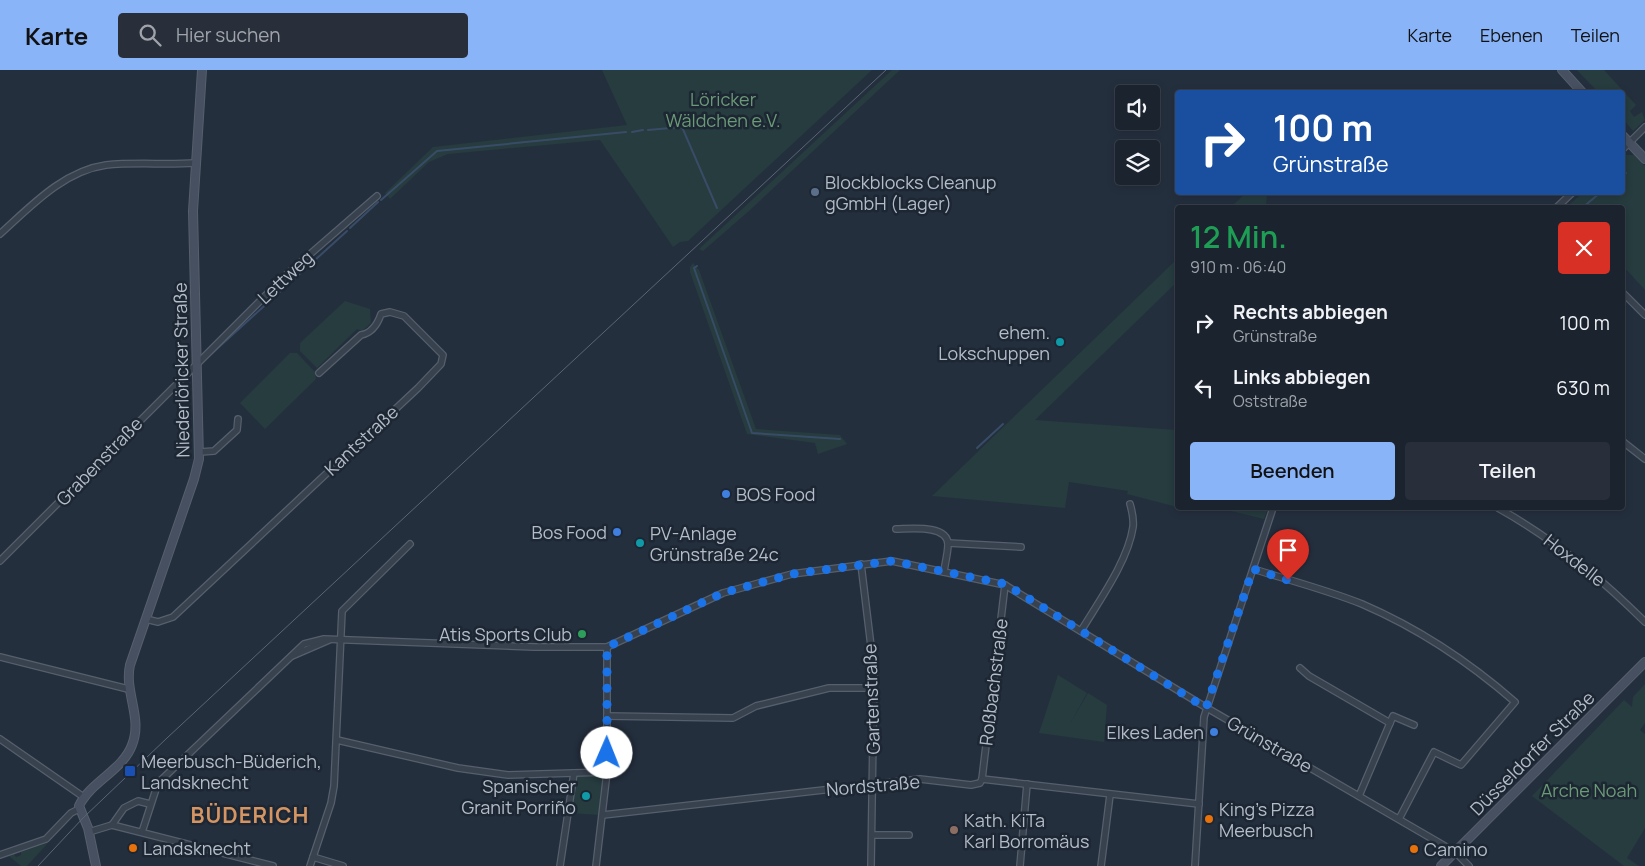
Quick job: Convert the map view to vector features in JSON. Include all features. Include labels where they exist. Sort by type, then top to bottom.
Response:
[{"type":"main road","name":"Niederlöricker Straße","points":[[80,812],[80,803],[124,758],[133,744],[136,720],[128,689],[130,665],[194,479],[200,452],[193,252],[195,163],[202,70]]},
{"type":"main road","points":[[1562,70],[1580,90]]},
{"type":"main road","points":[[1625,138],[1645,159]]},
{"type":"main road","name":"Düsseldorfer Straße","points":[[1441,866],[1645,662]]},
{"type":"main road","points":[[80,812],[89,832],[96,866]]},
{"type":"street","points":[[1625,147],[1645,127]]},
{"type":"street","points":[[0,234],[59,184],[80,172],[105,166],[195,163]]},
{"type":"street","points":[[1559,205],[1570,195]]},
{"type":"street","name":"Lettweg","points":[[197,362],[286,275],[377,196]]},
{"type":"street","points":[[1625,295],[1645,315]]},
{"type":"street","name":"Kantstraße","points":[[146,619],[158,622],[173,617],[418,388],[441,364],[443,355],[408,320],[390,312],[382,314],[377,324],[366,334],[361,335],[319,373]]},
{"type":"street","name":"Grabenstraße","points":[[0,561],[197,362]]},
{"type":"street","points":[[200,452],[216,450],[237,430],[238,419]]},
{"type":"street","points":[[1625,443],[1645,459]]},
{"type":"street","points":[[1081,632],[1112,578],[1128,544],[1133,526],[1130,504]]},
{"type":"street","points":[[1195,866],[1206,708],[1273,510]]},
{"type":"street","name":"Hoxdelle","points":[[1501,510],[1550,538],[1578,559],[1645,622]]},
{"type":"street","points":[[896,529],[933,530],[944,535],[948,543],[944,572]]},
{"type":"street","points":[[948,543],[1021,547]]},
{"type":"street","points":[[310,866],[331,803],[336,772],[342,611],[410,544]]},
{"type":"street","name":"Grünstraße","points":[[607,647],[723,593],[792,574],[892,561],[1005,584],[1206,708],[1455,852],[1469,866]]},
{"type":"street","name":"Gartenstraße","points":[[861,564],[874,670],[871,866]]},
{"type":"street","points":[[1253,569],[1359,603],[1386,615],[1452,651],[1515,702],[1461,765],[1434,752],[1399,819]]},
{"type":"street","name":"Roßbachstraße","points":[[982,779],[1005,584]]},
{"type":"street","points":[[142,832],[158,783],[304,644],[324,639],[534,647],[607,647],[607,772],[596,866]]},
{"type":"street","points":[[0,657],[128,689]]},
{"type":"street","points":[[1300,668],[1309,676],[1390,723]]},
{"type":"street","points":[[607,716],[732,718],[756,706],[829,688],[874,688]]},
{"type":"street","points":[[1359,796],[1393,716],[1414,725]]},
{"type":"street","points":[[0,739],[85,798]]},
{"type":"street","points":[[337,740],[458,768],[508,775],[607,772]]},
{"type":"street","points":[[560,866],[574,773]]},
{"type":"street","name":"Nordstraße","points":[[603,815],[920,779],[971,785],[980,783],[982,779],[1199,804]]},
{"type":"street","points":[[1020,866],[1027,784]]},
{"type":"street","points":[[1102,866],[1110,795]]},
{"type":"street","points":[[112,825],[124,808],[138,801],[150,804]]},
{"type":"street","points":[[0,855],[46,839],[70,813],[80,812]]},
{"type":"street","points":[[89,832],[112,825],[273,866]]},
{"type":"street","points":[[872,835],[909,835]]},
{"type":"street","points":[[313,857],[343,866]]},
{"type":"green space","name":"Löricker Wäldchen e.V.","points":[[602,70],[872,70],[688,241],[680,242],[673,247],[600,140],[448,154],[429,162],[390,199],[385,193],[433,147],[627,125]]},
{"type":"green space","points":[[892,70],[900,70],[749,211],[703,251],[699,249]]},
{"type":"green space","points":[[1577,70],[1604,70],[1622,90],[1596,90]]},
{"type":"green space","points":[[1625,93],[1636,105],[1630,111],[1634,117],[1642,112],[1645,120],[1633,131],[1625,121]]},
{"type":"green space","points":[[1634,155],[1645,166],[1645,290],[1625,268],[1625,205],[1568,205],[1581,195],[1625,195],[1625,156]]},
{"type":"green space","points":[[1244,195],[1267,195],[1266,205],[1233,205]]},
{"type":"green space","points":[[1175,261],[1175,284],[1035,420],[1175,430],[1175,506],[1127,494],[1128,491],[1069,482],[1065,508],[932,496]]},
{"type":"green space","points":[[693,263],[699,270],[756,429],[840,435],[847,444],[818,454],[815,443],[747,434],[690,272],[690,267]]},
{"type":"green space","points":[[345,301],[370,309],[371,323],[362,331],[357,329],[317,368],[300,351],[300,343]]},
{"type":"green space","points":[[290,353],[297,353],[315,372],[316,379],[265,429],[240,403]]},
{"type":"green space","points":[[1227,510],[1267,510],[1264,519]]},
{"type":"green space","points":[[1058,675],[1087,693],[1070,724],[1088,693],[1107,705],[1104,742],[1039,733]]},
{"type":"green space","name":"Arche Noah","points":[[1645,684],[1645,723],[1640,730],[1645,734],[1645,828],[1627,858],[1639,866],[1624,866],[1532,796],[1624,700],[1632,707],[1633,697]]},
{"type":"green space","points":[[576,775],[603,775],[600,815],[570,813]]},
{"type":"green space","points":[[48,843],[27,866],[21,866],[9,856],[14,854],[16,857],[21,855],[21,852]]},
{"type":"waterway","points":[[648,130],[682,127],[717,208]]},
{"type":"waterway","points":[[632,132],[643,130]]},
{"type":"waterway","points":[[381,200],[437,151],[626,132]]},
{"type":"waterway","points":[[1586,205],[1597,195]]},
{"type":"waterway","points":[[350,228],[378,202]]},
{"type":"waterway","points":[[209,356],[347,231]]},
{"type":"waterway","points":[[697,266],[694,268],[752,433],[840,439]]},
{"type":"waterway","points":[[977,448],[1003,424]]},
{"type":"tram line","points":[[38,866],[83,818],[167,738],[886,70]]},
{"type":"place","name":"Blockblocks Cleanup gGmbH (Lager)","points":[[815,192]]},
{"type":"place","name":"ehem. Lokschuppen","points":[[1060,342]]},
{"type":"place","name":"BOS Food","points":[[726,494]]},
{"type":"place","name":"Bos Food","points":[[617,532]]},
{"type":"place","name":"PV-Anlage Grünstraße 24c","points":[[640,543]]},
{"type":"place","name":"Atis Sports Club","points":[[582,634]]},
{"type":"place","name":"Elkes Laden","points":[[1214,732]]},
{"type":"place","name":"Meerbusch-Büderich, Landsknecht","points":[[130,771]]},
{"type":"place","name":"Spanischer Granit Porriño","points":[[586,796]]},
{"type":"place","name":"King's Pizza Meerbusch","points":[[1209,819]]},
{"type":"place","name":"Kath. KiTa Karl Borromäus","points":[[954,830]]},
{"type":"place","name":"Landsknecht","points":[[133,848]]},
{"type":"place","name":"Camino","points":[[1414,849]]},
{"type":"district","name":"BÜDERICH","points":[[250,815]]},
{"type":"route","points":[[607,753],[607,647],[723,593],[792,574],[892,561],[1005,584],[1206,708],[1253,569],[1288,580]]}]
